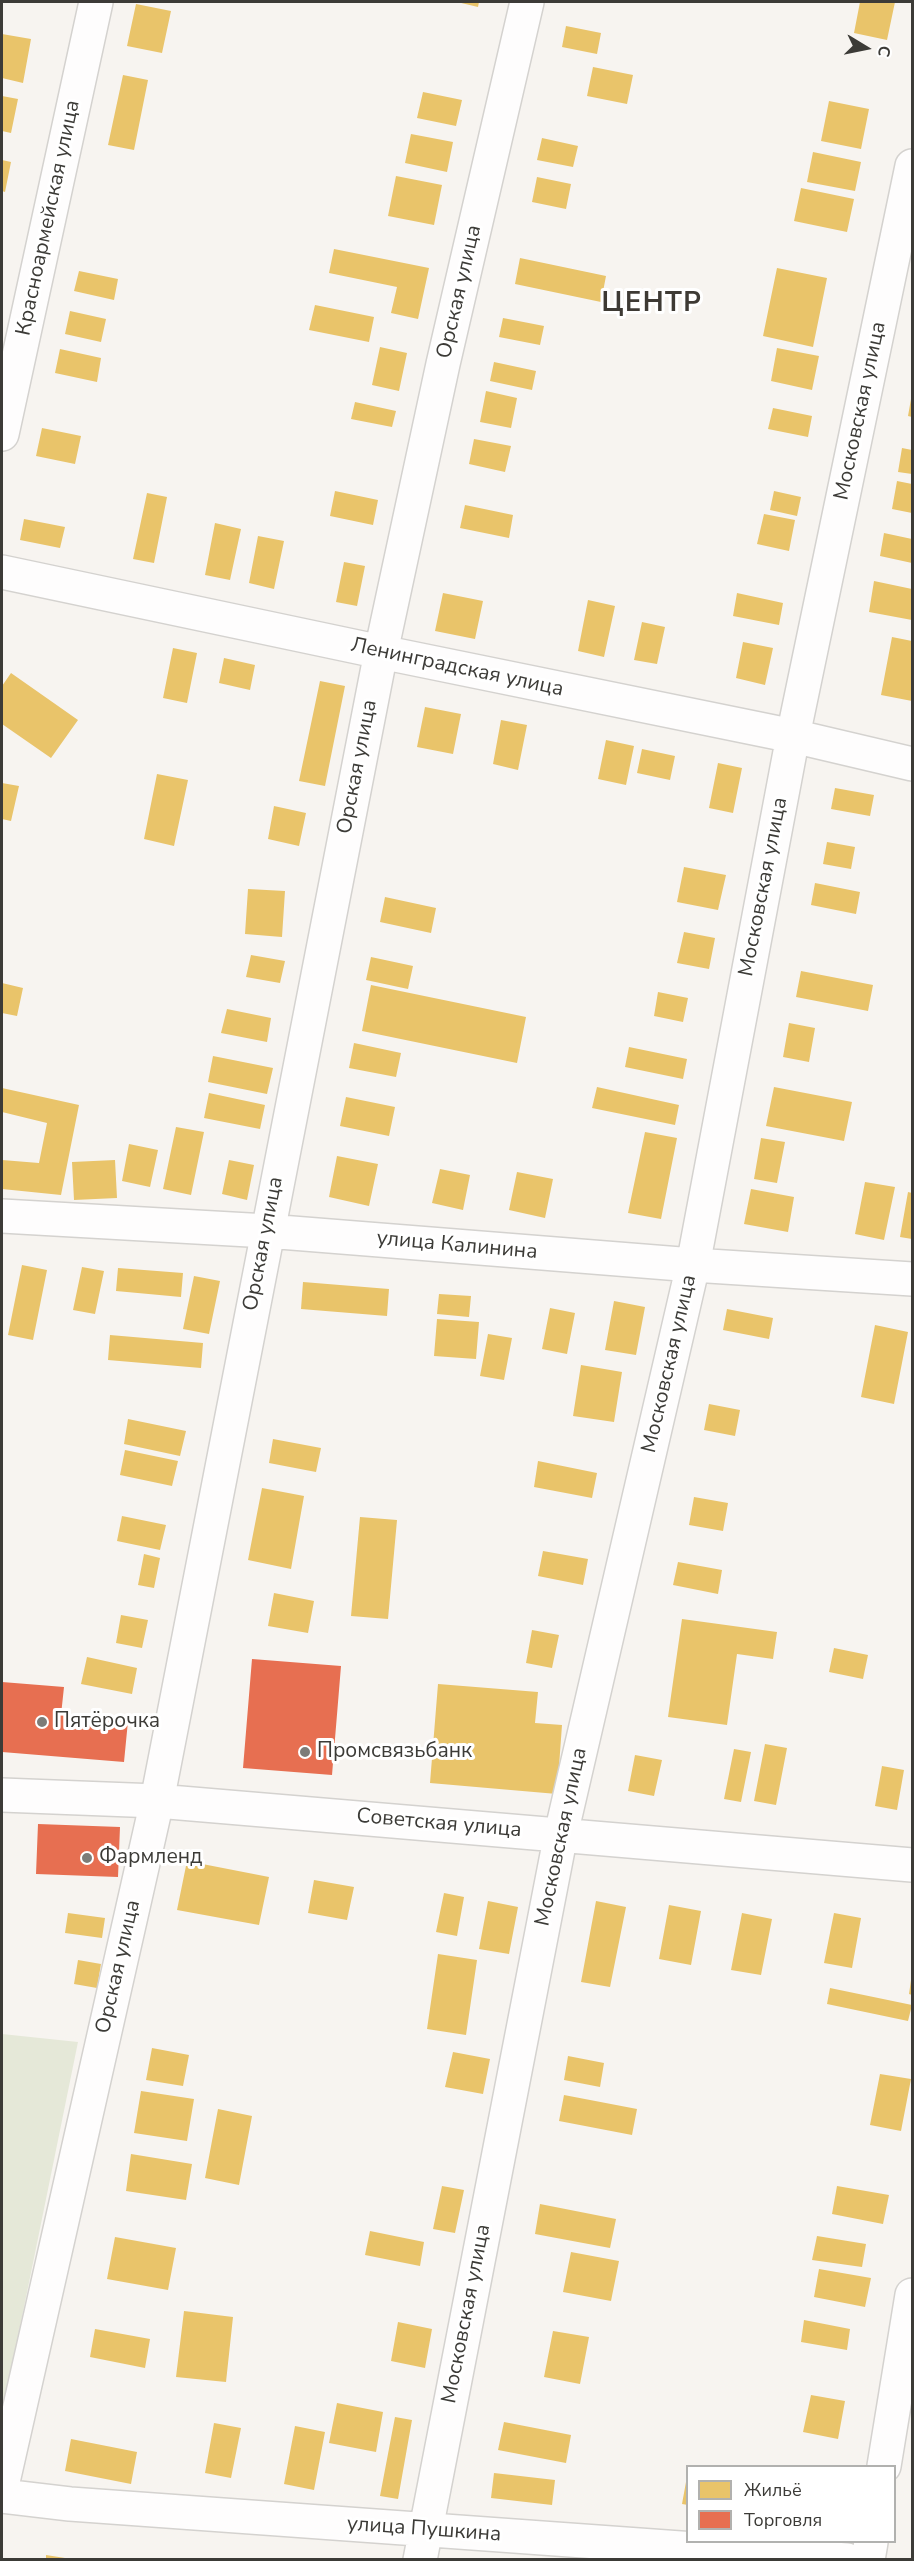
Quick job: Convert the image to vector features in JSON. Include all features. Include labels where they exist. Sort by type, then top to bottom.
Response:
[{"type":"street","name":"Красноармейская улица","points":[[2,434],[96,2]]},
{"type":"street","name":"Орская улица","points":[[2,2486],[157,1801],[381,652],[446,353],[527,2]]},
{"type":"street","name":"Московская улица","points":[[422,2545],[561,1834],[693,1265],[793,736],[912,166]]},
{"type":"street","name":"Ленинградская улица","points":[[2,572],[793,736],[912,764]]},
{"type":"street","name":"улица Калинина","points":[[2,1216],[267,1231],[693,1265],[912,1279]]},
{"type":"street","name":"Советская улица","points":[[2,1795],[157,1801],[912,1864]]},
{"type":"street","points":[[884,2465],[912,2295]]},
{"type":"street","name":"улица Пушкина","points":[[2,2496],[422,2545],[847,2559]]},
{"type":"street","points":[[868,2559],[871,2543]]},
{"type":"green space","points":[[2,2034],[78,2042],[2,2415]]},
{"type":"building: Жильё","points":[[457,2],[479,2],[478,7]]},
{"type":"building: Жильё","points":[[860,2],[895,2],[887,40],[854,33]]},
{"type":"building: Жильё","points":[[136,4],[171,11],[162,53],[127,46]]},
{"type":"building: Жильё","points":[[566,26],[601,33],[597,54],[562,47]]},
{"type":"building: Жильё","points":[[2,34],[31,39],[23,83],[2,78]]},
{"type":"building: Жильё","points":[[593,67],[633,75],[627,104],[587,96]]},
{"type":"building: Жильё","points":[[123,75],[148,80],[134,150],[108,145]]},
{"type":"building: Жильё","points":[[423,92],[462,100],[456,126],[417,118]]},
{"type":"building: Жильё","points":[[2,96],[18,99],[11,133],[2,131]]},
{"type":"building: Жильё","points":[[829,101],[869,109],[861,149],[821,141]]},
{"type":"building: Жильё","points":[[411,134],[453,142],[447,172],[405,163]]},
{"type":"building: Жильё","points":[[542,138],[578,146],[573,167],[537,160]]},
{"type":"building: Жильё","points":[[813,152],[861,162],[855,191],[807,182]]},
{"type":"building: Жильё","points":[[2,160],[11,162],[5,192],[2,191]]},
{"type":"building: Жильё","points":[[396,176],[442,185],[434,225],[388,216]]},
{"type":"building: Жильё","points":[[537,177],[571,184],[566,209],[532,202]]},
{"type":"building: Жильё","points":[[801,188],[854,199],[847,232],[794,221]]},
{"type":"building: Жильё","points":[[334,249],[429,268],[418,319],[391,313],[397,287],[329,273]]},
{"type":"building: Жильё","points":[[520,258],[606,276],[601,302],[515,284]]},
{"type":"building: Жильё","points":[[777,268],[827,278],[813,347],[763,336]]},
{"type":"building: Жильё","points":[[79,271],[118,279],[114,300],[74,291]]},
{"type":"building: Жильё","points":[[315,305],[374,317],[369,342],[309,330]]},
{"type":"building: Жильё","points":[[70,311],[106,319],[101,342],[65,334]]},
{"type":"building: Жильё","points":[[503,318],[544,326],[540,345],[499,337]]},
{"type":"building: Жильё","points":[[380,347],[407,353],[399,391],[372,385]]},
{"type":"building: Жильё","points":[[777,348],[819,356],[812,390],[771,381]]},
{"type":"building: Жильё","points":[[60,349],[101,358],[97,382],[55,373]]},
{"type":"building: Жильё","points":[[494,362],[536,371],[532,390],[490,381]]},
{"type":"building: Жильё","points":[[486,391],[517,398],[511,428],[480,422]]},
{"type":"building: Жильё","points":[[912,399],[912,417],[908,416]]},
{"type":"building: Жильё","points":[[355,402],[396,411],[392,427],[351,419]]},
{"type":"building: Жильё","points":[[773,408],[812,416],[808,437],[768,429]]},
{"type":"building: Жильё","points":[[42,428],[81,436],[75,464],[36,456]]},
{"type":"building: Жильё","points":[[474,439],[511,446],[505,472],[469,464]]},
{"type":"building: Жильё","points":[[902,448],[912,450],[912,474],[898,472]]},
{"type":"building: Жильё","points":[[897,481],[912,484],[912,513],[892,509]]},
{"type":"building: Жильё","points":[[335,491],[378,500],[373,525],[330,516]]},
{"type":"building: Жильё","points":[[774,491],[801,497],[797,516],[770,510]]},
{"type":"building: Жильё","points":[[147,493],[167,497],[154,563],[133,559]]},
{"type":"building: Жильё","points":[[465,505],[513,515],[509,538],[460,528]]},
{"type":"building: Жильё","points":[[764,514],[795,520],[789,551],[757,544]]},
{"type":"building: Жильё","points":[[24,519],[65,527],[60,548],[20,540]]},
{"type":"building: Жильё","points":[[215,523],[241,529],[230,580],[205,575]]},
{"type":"building: Жильё","points":[[884,533],[912,539],[912,563],[880,556]]},
{"type":"building: Жильё","points":[[258,536],[284,541],[274,589],[249,583]]},
{"type":"building: Жильё","points":[[344,562],[365,566],[357,606],[336,602]]},
{"type":"building: Жильё","points":[[874,581],[912,589],[912,620],[869,612]]},
{"type":"building: Жильё","points":[[443,593],[483,601],[475,639],[435,631]]},
{"type":"building: Жильё","points":[[737,593],[783,603],[779,625],[733,616]]},
{"type":"building: Жильё","points":[[588,600],[615,606],[604,657],[578,651]]},
{"type":"building: Жильё","points":[[642,622],[665,627],[657,664],[634,660]]},
{"type":"building: Жильё","points":[[892,637],[912,641],[912,701],[881,695]]},
{"type":"building: Жильё","points":[[743,642],[773,648],[765,685],[736,678]]},
{"type":"building: Жильё","points":[[173,648],[197,653],[187,703],[163,698]]},
{"type":"building: Жильё","points":[[224,658],[255,665],[250,690],[219,683]]},
{"type":"building: Жильё","points":[[11,673],[78,720],[51,758],[2,724],[2,686]]},
{"type":"building: Жильё","points":[[320,681],[345,686],[325,786],[299,781]]},
{"type":"building: Жильё","points":[[425,707],[461,714],[453,754],[417,747]]},
{"type":"building: Жильё","points":[[501,720],[527,725],[518,770],[493,764]]},
{"type":"building: Жильё","points":[[606,740],[634,746],[626,785],[598,779]]},
{"type":"building: Жильё","points":[[642,749],[675,756],[670,780],[637,773]]},
{"type":"building: Жильё","points":[[718,763],[742,768],[733,813],[709,808]]},
{"type":"building: Жильё","points":[[157,774],[188,780],[174,846],[144,839]]},
{"type":"building: Жильё","points":[[2,783],[19,786],[11,821],[2,819]]},
{"type":"building: Жильё","points":[[835,788],[874,795],[870,816],[831,809]]},
{"type":"building: Жильё","points":[[274,806],[306,813],[299,846],[268,839]]},
{"type":"building: Жильё","points":[[827,842],[855,847],[851,869],[823,864]]},
{"type":"building: Жильё","points":[[684,867],[726,875],[718,910],[677,902]]},
{"type":"building: Жильё","points":[[815,883],[860,892],[856,914],[811,905]]},
{"type":"building: Жильё","points":[[248,889],[285,891],[282,937],[245,934]]},
{"type":"building: Жильё","points":[[385,897],[436,908],[431,933],[380,922]]},
{"type":"building: Жильё","points":[[684,932],[715,938],[709,969],[677,963]]},
{"type":"building: Жильё","points":[[251,955],[285,961],[280,983],[246,977]]},
{"type":"building: Жильё","points":[[371,957],[413,966],[408,989],[366,980]]},
{"type":"building: Жильё","points":[[801,971],[873,985],[868,1011],[796,997]]},
{"type":"building: Жильё","points":[[2,983],[23,988],[17,1016],[2,1013]]},
{"type":"building: Жильё","points":[[371,985],[526,1017],[517,1063],[362,1031]]},
{"type":"building: Жильё","points":[[658,992],[688,998],[683,1022],[654,1016]]},
{"type":"building: Жильё","points":[[227,1009],[271,1018],[267,1042],[221,1033]]},
{"type":"building: Жильё","points":[[789,1023],[815,1028],[809,1062],[783,1057]]},
{"type":"building: Жильё","points":[[354,1043],[401,1053],[396,1077],[349,1068]]},
{"type":"building: Жильё","points":[[629,1047],[687,1059],[683,1079],[625,1067]]},
{"type":"building: Жильё","points":[[213,1056],[273,1068],[267,1094],[208,1082]]},
{"type":"building: Жильё","points":[[597,1087],[679,1105],[675,1125],[592,1108]]},
{"type":"building: Жильё","points":[[774,1087],[852,1102],[844,1141],[766,1126]]},
{"type":"building: Жильё","points":[[2,1088],[79,1105],[61,1195],[2,1189],[2,1160],[39,1163],[47,1123],[2,1112]]},
{"type":"building: Жильё","points":[[209,1093],[265,1105],[260,1129],[204,1118]]},
{"type":"building: Жильё","points":[[346,1097],[395,1107],[389,1136],[340,1126]]},
{"type":"building: Жильё","points":[[176,1127],[204,1132],[191,1195],[163,1189]]},
{"type":"building: Жильё","points":[[645,1132],[677,1138],[661,1219],[628,1213]]},
{"type":"building: Жильё","points":[[761,1138],[785,1142],[777,1183],[754,1179]]},
{"type":"building: Жильё","points":[[129,1144],[158,1150],[150,1187],[122,1181]]},
{"type":"building: Жильё","points":[[337,1156],[378,1164],[369,1206],[329,1197]]},
{"type":"building: Жильё","points":[[115,1160],[117,1198],[74,1200],[72,1162]]},
{"type":"building: Жильё","points":[[229,1160],[254,1165],[247,1200],[222,1194]]},
{"type":"building: Жильё","points":[[440,1169],[470,1175],[463,1210],[432,1203]]},
{"type":"building: Жильё","points":[[517,1172],[553,1179],[545,1218],[509,1210]]},
{"type":"building: Жильё","points":[[865,1182],[895,1187],[884,1240],[855,1234]]},
{"type":"building: Жильё","points":[[751,1189],[794,1197],[788,1232],[744,1224]]},
{"type":"building: Жильё","points":[[908,1192],[912,1193],[912,1239],[900,1237]]},
{"type":"building: Жильё","points":[[22,1265],[47,1270],[33,1340],[8,1335]]},
{"type":"building: Жильё","points":[[82,1267],[104,1271],[95,1314],[73,1310]]},
{"type":"building: Жильё","points":[[118,1268],[183,1273],[181,1297],[116,1291]]},
{"type":"building: Жильё","points":[[194,1276],[220,1281],[209,1334],[183,1329]]},
{"type":"building: Жильё","points":[[303,1282],[389,1289],[387,1316],[301,1309]]},
{"type":"building: Жильё","points":[[439,1294],[471,1296],[469,1317],[437,1314]]},
{"type":"building: Жильё","points":[[614,1301],[645,1307],[636,1355],[605,1350]]},
{"type":"building: Жильё","points":[[550,1308],[575,1313],[567,1354],[542,1349]]},
{"type":"building: Жильё","points":[[727,1309],[773,1318],[769,1339],[723,1330]]},
{"type":"building: Жильё","points":[[437,1319],[479,1322],[476,1359],[434,1356]]},
{"type":"building: Жильё","points":[[875,1325],[908,1332],[894,1404],[861,1397]]},
{"type":"building: Жильё","points":[[488,1334],[512,1338],[504,1380],[480,1376]]},
{"type":"building: Жильё","points":[[110,1335],[203,1343],[201,1368],[108,1360]]},
{"type":"building: Жильё","points":[[581,1365],[622,1372],[614,1422],[573,1416]]},
{"type":"building: Жильё","points":[[709,1404],[740,1410],[735,1436],[704,1430]]},
{"type":"building: Жильё","points":[[128,1419],[186,1431],[180,1456],[124,1444]]},
{"type":"building: Жильё","points":[[273,1439],[321,1448],[316,1472],[269,1463]]},
{"type":"building: Жильё","points":[[125,1450],[178,1461],[172,1486],[120,1475]]},
{"type":"building: Жильё","points":[[538,1461],[597,1473],[592,1498],[534,1487]]},
{"type":"building: Жильё","points":[[262,1488],[304,1496],[291,1569],[248,1560]]},
{"type":"building: Жильё","points":[[694,1497],[728,1503],[723,1531],[689,1525]]},
{"type":"building: Жильё","points":[[122,1516],[166,1525],[160,1550],[117,1541]]},
{"type":"building: Жильё","points":[[360,1517],[397,1520],[388,1619],[351,1616]]},
{"type":"building: Жильё","points":[[543,1551],[588,1559],[583,1585],[538,1576]]},
{"type":"building: Жильё","points":[[144,1554],[160,1558],[154,1588],[138,1585]]},
{"type":"building: Жильё","points":[[678,1562],[722,1570],[718,1594],[673,1585]]},
{"type":"building: Жильё","points":[[274,1593],[314,1601],[308,1633],[268,1626]]},
{"type":"building: Жильё","points":[[121,1615],[148,1620],[142,1648],[116,1643]]},
{"type":"building: Жильё","points":[[682,1619],[777,1632],[773,1659],[737,1654],[727,1725],[668,1717]]},
{"type":"building: Жильё","points":[[532,1630],[559,1635],[552,1668],[526,1663]]},
{"type":"building: Жильё","points":[[834,1648],[868,1655],[863,1679],[829,1672]]},
{"type":"building: Жильё","points":[[87,1657],[137,1668],[132,1694],[81,1684]]},
{"type":"building: Жильё","points":[[438,1684],[538,1692],[535,1723],[562,1725],[557,1794],[430,1783]]},
{"type":"building: Жильё","points":[[765,1744],[787,1748],[776,1805],[754,1801]]},
{"type":"building: Жильё","points":[[734,1749],[751,1752],[741,1802],[724,1799]]},
{"type":"building: Жильё","points":[[635,1755],[662,1760],[654,1796],[628,1791]]},
{"type":"building: Жильё","points":[[882,1766],[904,1770],[897,1810],[875,1806]]},
{"type":"building: Жильё","points":[[187,1861],[269,1877],[259,1925],[177,1910]]},
{"type":"building: Жильё","points":[[314,1880],[354,1887],[347,1920],[308,1913]]},
{"type":"building: Жильё","points":[[444,1893],[464,1897],[457,1936],[436,1932]]},
{"type":"building: Жильё","points":[[488,1901],[518,1907],[509,1954],[479,1949]]},
{"type":"building: Жильё","points":[[596,1901],[626,1907],[610,1987],[581,1982]]},
{"type":"building: Жильё","points":[[669,1905],[701,1911],[691,1965],[659,1959]]},
{"type":"building: Жильё","points":[[68,1913],[105,1918],[102,1938],[65,1933]]},
{"type":"building: Жильё","points":[[742,1913],[772,1919],[761,1975],[731,1970]]},
{"type":"building: Жильё","points":[[834,1913],[861,1918],[852,1968],[824,1963]]},
{"type":"building: Жильё","points":[[438,1954],[477,1960],[466,2035],[427,2029]]},
{"type":"building: Жильё","points":[[78,1960],[101,1964],[97,1988],[74,1984]]},
{"type":"building: Жильё","points":[[912,1980],[912,1995],[909,1994]]},
{"type":"building: Жильё","points":[[830,1988],[912,2005],[908,2021],[827,2004]]},
{"type":"building: Жильё","points":[[152,2048],[189,2055],[183,2086],[146,2080]]},
{"type":"building: Жильё","points":[[453,2052],[490,2059],[483,2094],[445,2087]]},
{"type":"building: Жильё","points":[[568,2056],[604,2063],[600,2087],[564,2080]]},
{"type":"building: Жильё","points":[[880,2074],[911,2079],[901,2131],[870,2125]]},
{"type":"building: Жильё","points":[[141,2091],[194,2099],[187,2141],[134,2133]]},
{"type":"building: Жильё","points":[[564,2095],[637,2109],[632,2135],[559,2121]]},
{"type":"building: Жильё","points":[[218,2109],[252,2116],[239,2185],[205,2178]]},
{"type":"building: Жильё","points":[[131,2154],[192,2164],[186,2200],[126,2191]]},
{"type":"building: Жильё","points":[[442,2186],[464,2190],[455,2233],[433,2229]]},
{"type":"building: Жильё","points":[[837,2186],[889,2195],[883,2224],[832,2214]]},
{"type":"building: Жильё","points":[[540,2204],[616,2219],[610,2248],[535,2234]]},
{"type":"building: Жильё","points":[[370,2231],[424,2242],[420,2266],[365,2255]]},
{"type":"building: Жильё","points":[[817,2236],[866,2244],[862,2267],[812,2260]]},
{"type":"building: Жильё","points":[[115,2237],[176,2248],[168,2290],[107,2279]]},
{"type":"building: Жильё","points":[[571,2252],[619,2261],[611,2301],[563,2292]]},
{"type":"building: Жильё","points":[[819,2269],[871,2278],[865,2307],[814,2297]]},
{"type":"building: Жильё","points":[[184,2311],[233,2317],[226,2382],[176,2377]]},
{"type":"building: Жильё","points":[[804,2320],[850,2329],[847,2350],[801,2342]]},
{"type":"building: Жильё","points":[[398,2322],[432,2329],[425,2368],[391,2361]]},
{"type":"building: Жильё","points":[[95,2329],[150,2339],[145,2368],[90,2357]]},
{"type":"building: Жильё","points":[[553,2331],[589,2337],[580,2384],[544,2377]]},
{"type":"building: Жильё","points":[[811,2395],[845,2401],[838,2439],[803,2432]]},
{"type":"building: Жильё","points":[[337,2403],[383,2412],[376,2452],[329,2443]]},
{"type":"building: Жильё","points":[[395,2417],[412,2420],[398,2499],[380,2496]]},
{"type":"building: Жильё","points":[[504,2422],[571,2435],[566,2463],[498,2450]]},
{"type":"building: Жильё","points":[[214,2423],[241,2428],[231,2478],[205,2473]]},
{"type":"building: Жильё","points":[[295,2426],[325,2432],[314,2490],[284,2484]]},
{"type":"building: Жильё","points":[[71,2439],[137,2452],[131,2484],[65,2471]]},
{"type":"building: Жильё","points":[[494,2473],[555,2480],[552,2505],[491,2498]]},
{"type":"building: Жильё","points":[[686,2482],[686,2505],[682,2504]]},
{"type":"building: Жильё","points":[[46,2555],[65,2558],[65,2560],[46,2560]]},
{"type":"building: Торговля","points":[[252,1659],[341,1666],[332,1775],[243,1768]]},
{"type":"building: Торговля","points":[[2,1682],[64,1687],[61,1715],[128,1721],[124,1762],[2,1752]]},
{"type":"building: Торговля","points":[[38,1824],[120,1827],[118,1877],[36,1874]]},
{"type":"place","name":"Пятёрочка","points":[[42,1722]]},
{"type":"place","name":"Промсвязьбанк","points":[[305,1752]]},
{"type":"place","name":"Фармленд","points":[[87,1858]]},
{"type":"district","name":"ЦЕНТР","points":[[652,304]]}]
